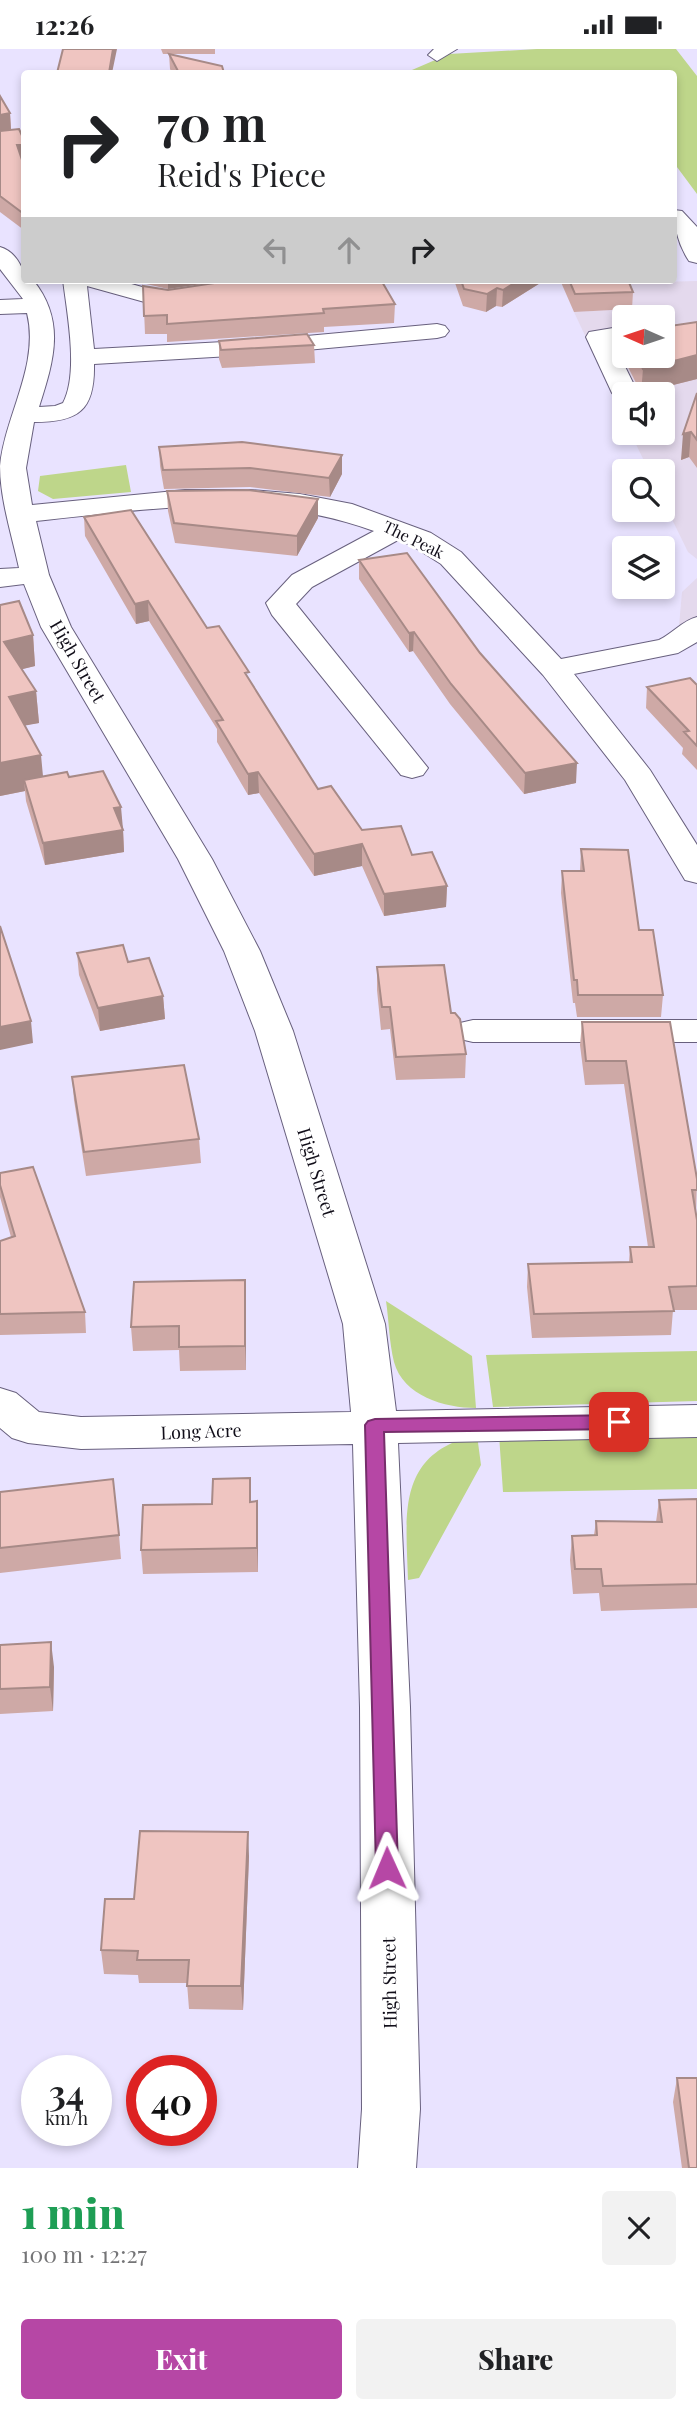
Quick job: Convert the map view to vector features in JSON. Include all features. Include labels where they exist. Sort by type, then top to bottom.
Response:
[{"type":"street","points":[[677,209],[689,209],[697,216]]},
{"type":"street","points":[[677,219],[686,227],[697,256]]},
{"type":"street","name":"High Street","points":[[9,254],[21,276]]},
{"type":"street","name":"High Street","points":[[26,284],[38,306],[43,341],[40,365],[24,415],[7,451],[35,575],[57,627],[195,859],[242,951],[274,1031],[364,1324],[375,1425],[385,1707],[391,2109],[387,2168]]},
{"type":"street","points":[[24,415],[59,413],[72,408],[80,397],[81,357],[75,284]]},
{"type":"street","points":[[106,284],[159,299],[177,299],[221,291]]},
{"type":"street","points":[[0,307],[38,306]]},
{"type":"street","points":[[81,357],[262,347],[437,331]]},
{"type":"street","points":[[612,335],[598,337],[612,366]]},
{"type":"street","name":"The Peak","points":[[20,513],[185,498],[227,497],[342,510],[398,529],[452,558],[554,669],[639,777],[697,873]]},
{"type":"street","points":[[398,529],[302,581],[281,603],[282,609],[412,768]]},
{"type":"street","points":[[0,578],[35,575]]},
{"type":"street","points":[[554,669],[667,647],[682,640],[697,626]]},
{"type":"street","points":[[473,1031],[697,1031]]},
{"type":"street","name":"Long Acre","points":[[9,1424],[93,1433],[375,1425],[697,1421]]},
{"type":"shaded area","points":[[697,281],[697,559],[688,552],[673,522],[675,459],[643,459],[636,445],[675,445],[675,382],[612,382],[612,393],[574,312],[612,310],[612,368],[675,368],[676,305],[631,305],[624,284],[677,284],[677,282]]},
{"type":"shaded area","points":[[697,578],[697,639],[679,626],[682,592]]},
{"type":"green space","points":[[537,49],[676,49],[697,76],[697,194],[677,167],[677,70],[412,70],[449,54]]},
{"type":"green space","points":[[126,465],[131,492],[53,499],[38,491],[40,476]]},
{"type":"green space","points":[[386,1301],[472,1356],[476,1408],[451,1406],[427,1398],[406,1384],[394,1362]]},
{"type":"green space","points":[[697,1351],[697,1401],[493,1407],[486,1355]]},
{"type":"green space","points":[[697,1433],[697,1489],[503,1492],[499,1435]]},
{"type":"green space","points":[[477,1435],[481,1465],[419,1578],[408,1580],[408,1510],[411,1490],[419,1471],[432,1456],[451,1444]]},
{"type":"building","points":[[63,49],[113,49],[110,70],[58,70]]},
{"type":"building","points":[[169,54],[222,66],[223,70],[177,70]]},
{"type":"building","points":[[0,96],[10,113],[0,115]]},
{"type":"building","points":[[19,129],[21,133],[21,145],[17,145],[21,157],[21,212],[0,196],[0,131]]},
{"type":"building","points":[[208,284],[383,284],[395,304],[323,309],[324,313],[167,324],[167,315],[144,316],[143,286],[168,290]]},
{"type":"building","points":[[462,284],[513,284],[487,294],[464,289]]},
{"type":"building","points":[[571,284],[630,284],[633,292],[575,294]]},
{"type":"building","points":[[697,322],[697,355],[676,360],[676,325]]},
{"type":"building","points":[[307,334],[314,345],[221,350],[219,341]]},
{"type":"building","points":[[697,393],[697,440],[691,432],[683,434]]},
{"type":"building","points":[[242,442],[342,455],[329,478],[250,468],[163,470],[159,447]]},
{"type":"building","points":[[248,490],[318,499],[297,536],[174,523],[167,491]]},
{"type":"building","points":[[131,510],[207,628],[219,626],[249,672],[245,673],[318,789],[331,786],[362,830],[401,826],[412,855],[432,852],[447,886],[384,894],[362,844],[314,854],[258,772],[248,774],[216,721],[223,720],[148,601],[135,604],[84,517]]},
{"type":"building","points":[[407,553],[480,653],[577,763],[525,773],[451,684],[414,632],[409,633],[359,560]]},
{"type":"building","points":[[19,601],[33,635],[4,642],[36,691],[9,697],[41,755],[0,763],[0,605]]},
{"type":"building","points":[[690,678],[697,685],[697,746],[684,732],[689,731],[647,687]]},
{"type":"building","points":[[103,771],[121,807],[114,808],[123,830],[43,843],[24,780],[67,772],[69,777]]},
{"type":"building","points":[[581,849],[628,850],[639,930],[653,930],[663,995],[578,995],[562,871],[584,871]]},
{"type":"building","points":[[0,926],[31,1021],[0,1027]]},
{"type":"building","points":[[123,945],[128,962],[149,958],[163,996],[98,1008],[77,953]]},
{"type":"building","points":[[444,965],[451,1013],[455,1013],[460,1019],[466,1054],[396,1057],[390,1007],[382,1007],[377,967]]},
{"type":"building","points":[[582,1022],[670,1022],[697,1179],[697,1190],[692,1190],[697,1220],[697,1286],[669,1287],[674,1311],[534,1314],[528,1264],[632,1262],[630,1247],[654,1247],[626,1061],[586,1061]]},
{"type":"building","points":[[184,1065],[199,1139],[84,1152],[72,1077]]},
{"type":"building","points":[[33,1167],[85,1312],[0,1314],[0,1241],[15,1236],[0,1185],[0,1173]]},
{"type":"building","points":[[245,1280],[245,1346],[179,1347],[179,1326],[131,1327],[134,1282]]},
{"type":"building","points":[[250,1478],[250,1502],[257,1501],[257,1548],[141,1550],[143,1505],[212,1504],[213,1479]]},
{"type":"building","points":[[113,1479],[119,1535],[0,1548],[0,1492]]},
{"type":"building","points":[[697,1499],[697,1584],[603,1586],[601,1569],[575,1569],[572,1536],[597,1535],[596,1521],[662,1522],[659,1500]]},
{"type":"building","points":[[51,1642],[50,1687],[0,1689],[0,1645]]},
{"type":"building","points":[[140,1831],[248,1832],[241,1986],[187,1986],[189,1960],[137,1960],[138,1951],[101,1950],[105,1899],[134,1899]]},
{"type":"building","points":[[677,2078],[697,2078],[697,2168],[689,2168]]},
{"type":"route","points":[[387,1868],[385,1707],[375,1425],[619,1422]]}]
